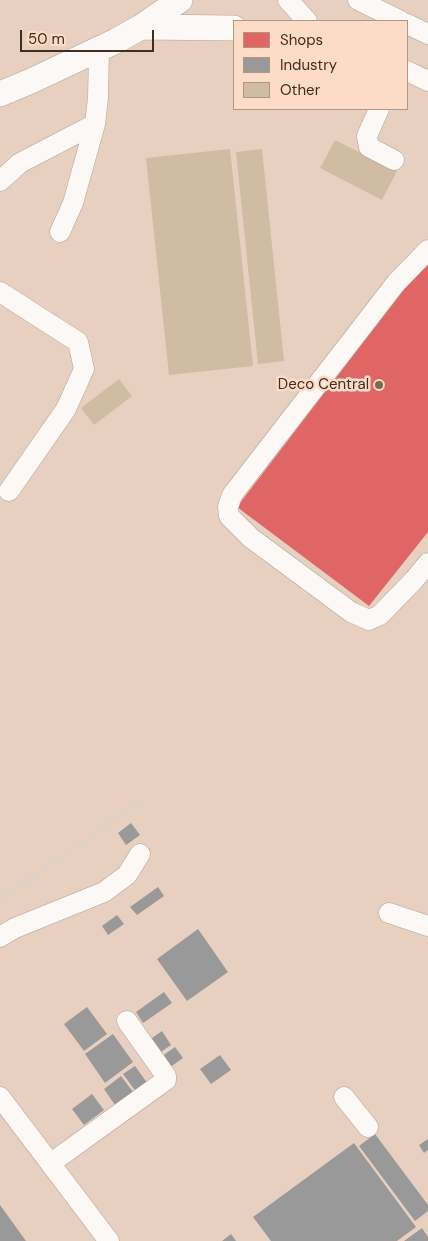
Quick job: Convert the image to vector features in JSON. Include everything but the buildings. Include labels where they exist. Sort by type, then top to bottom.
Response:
[{"type":"main road","points":[[0,94],[98,50],[141,27],[180,0]]},
{"type":"main road","points":[[141,27],[233,28]]},
{"type":"street","points":[[288,0],[306,20]]},
{"type":"street","points":[[358,0],[399,20]]},
{"type":"street","points":[[408,24],[428,34]]},
{"type":"street","points":[[60,232],[73,204],[95,124],[98,98],[98,50]]},
{"type":"street","points":[[408,71],[428,81]]},
{"type":"street","points":[[379,110],[367,136],[369,147],[394,160]]},
{"type":"street","points":[[0,182],[20,163],[95,124]]},
{"type":"street","points":[[428,250],[396,283],[232,495],[228,507],[230,516],[251,538],[351,612],[369,620],[380,615],[428,563]]},
{"type":"street","points":[[0,292],[78,342],[84,370],[66,409],[9,491]]},
{"type":"street","points":[[0,937],[16,928],[104,892],[126,875],[140,854]]},
{"type":"street","points":[[389,913],[428,926]]},
{"type":"street","points":[[51,1163],[166,1080],[166,1076],[127,1021]]},
{"type":"street","points":[[0,1097],[109,1241]]},
{"type":"street","points":[[344,1097],[368,1127]]},
{"type":"path","points":[[0,900],[142,800]]},
{"type":"place","name":"Deco Central","points":[[379,385]]}]
